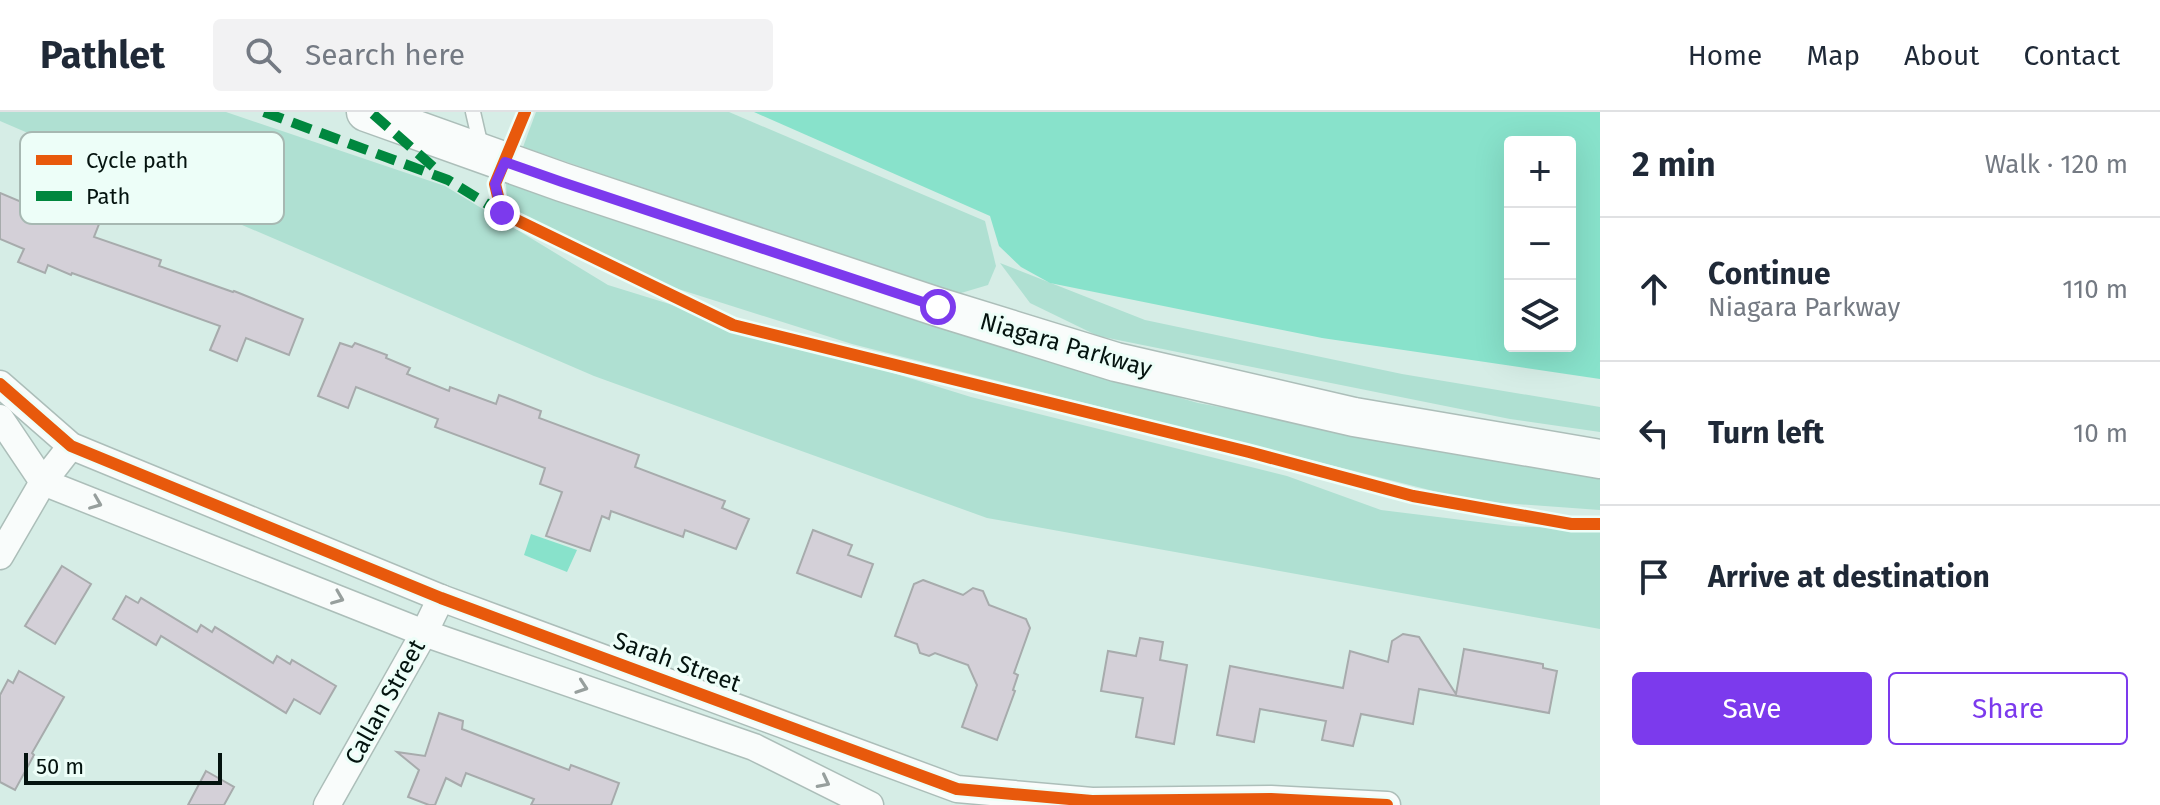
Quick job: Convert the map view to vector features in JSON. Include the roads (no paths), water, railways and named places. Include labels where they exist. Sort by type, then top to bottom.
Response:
[{"type":"main road","name":"Niagara Parkway","points":[[371,113],[562,182],[938,307],[1116,362],[1354,417],[1600,459]]},
{"type":"street","name":"Sarah Street","points":[[0,384],[71,446],[441,598],[957,789],[1092,801],[1387,805]]},
{"type":"street","points":[[0,418],[43,482],[424,633],[754,747],[870,805]]},
{"type":"street","points":[[0,556],[43,482],[71,446]]},
{"type":"street","name":"Callan Street","points":[[327,805],[441,598]]},
{"type":"lane","points":[[473,112],[483,154]]},
{"type":"lane","points":[[754,747],[764,718]]}]
